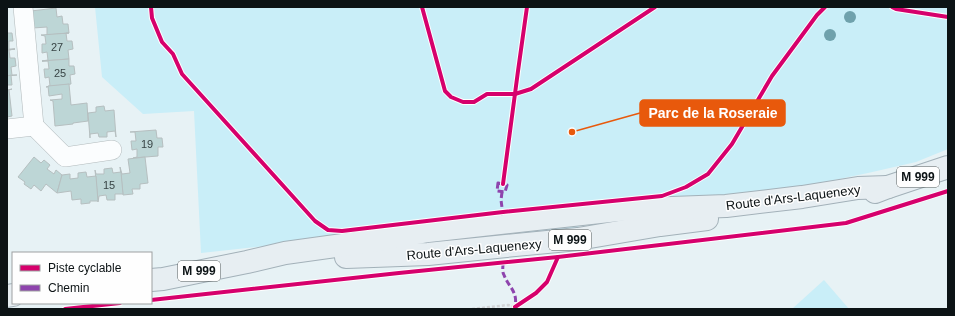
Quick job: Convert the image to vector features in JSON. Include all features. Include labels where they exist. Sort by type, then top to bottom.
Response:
[{"type":"main road","name":"Route d'Ars-Laquenexy","points":[[152,280],[247,262],[428,254],[578,239],[660,225],[815,207],[863,196],[888,186],[948,167]]},
{"type":"street","points":[[23,7],[34,126],[65,156],[112,150]]},
{"type":"street","points":[[7,129],[34,126]]},
{"type":"path","points":[[472,309],[508,305],[515,307],[516,309]]},
{"type":"shaded area","points":[[95,7],[948,7],[948,149],[916,162],[786,190],[324,236],[321,240],[201,253],[194,111],[143,114],[102,77]]},
{"type":"shaded area","points":[[578,222],[579,231],[523,237],[522,228]]},
{"type":"shaded area","points":[[824,280],[849,309],[792,309]]},
{"type":"building","points":[[56,8],[57,17],[62,16],[63,24],[68,24],[69,33],[47,35],[47,27],[33,28],[31,11]]},
{"type":"building","points":[[7,33],[12,33],[13,41],[9,41],[9,49],[15,49],[7,50]]},
{"type":"building","points":[[66,33],[67,41],[72,41],[73,49],[68,50],[69,59],[42,61],[48,60],[47,52],[42,53],[42,44],[46,44],[45,36],[41,35]]},
{"type":"building","points":[[15,49],[9,50],[10,58],[15,58],[16,66],[11,67],[12,75],[17,75],[7,76],[7,50]]},
{"type":"building","points":[[69,59],[69,66],[74,66],[75,74],[70,75],[71,84],[46,87],[50,86],[49,77],[45,78],[44,69],[49,69],[48,61],[42,61]]},
{"type":"building","points":[[11,75],[12,85],[7,85],[7,76]]},
{"type":"building","points":[[69,84],[71,105],[87,103],[88,121],[55,126],[53,101],[50,100],[62,99],[62,94],[49,96],[48,86]]},
{"type":"building","points":[[12,89],[9,90],[12,116],[7,117],[7,90]]},
{"type":"building","points":[[104,106],[105,111],[114,110],[116,137],[115,131],[107,132],[107,137],[99,137],[98,133],[90,134],[90,138],[88,113],[96,112],[96,107]]},
{"type":"building","points":[[156,130],[157,138],[162,138],[163,147],[158,147],[158,156],[133,158],[137,157],[137,149],[132,150],[131,141],[136,141],[135,132],[130,132]]},
{"type":"building","points":[[34,157],[41,163],[44,160],[50,165],[47,169],[54,174],[56,170],[62,175],[57,193],[46,184],[41,191],[34,185],[31,189],[18,177]]},
{"type":"building","points":[[145,157],[148,183],[140,184],[140,189],[132,189],[133,194],[123,195],[120,167],[122,174],[130,173],[128,159]]},
{"type":"building","points":[[112,168],[113,173],[121,172],[123,194],[115,194],[115,200],[107,200],[106,195],[99,196],[98,202],[95,170],[96,174],[104,174],[104,169]]},
{"type":"building","points":[[86,172],[87,177],[96,176],[98,201],[90,201],[90,203],[81,204],[81,199],[72,200],[71,191],[57,193],[62,175],[70,174],[70,179],[78,178],[78,173]]},
{"type":"marked path","points":[[498,183],[507,185],[505,192],[497,191],[498,183]]},
{"type":"marked path","points":[[502,192],[501,200],[503,215]]},
{"type":"marked path","points":[[503,263],[503,274],[514,293],[516,302],[515,307]]},
{"type":"cycle path","points":[[151,7],[152,18],[162,42],[173,54],[182,74],[315,221],[328,230],[342,231],[503,212],[662,196],[686,187],[708,174],[732,144],[772,76],[817,15],[825,7]]},
{"type":"cycle path","points":[[422,7],[445,91],[451,97],[463,102],[474,102],[487,94],[515,94],[531,89],[655,7]]},
{"type":"cycle path","points":[[503,184],[527,7]]},
{"type":"cycle path","points":[[892,7],[896,9],[948,17]]},
{"type":"cycle path","points":[[515,307],[536,293],[547,282],[558,257],[846,223],[948,191]]},
{"type":"cycle path","points":[[152,300],[558,257]]},
{"type":"cycle path","points":[[65,309],[111,304]]},
{"type":"place","name":"Parc de la Roseraie","points":[[572,132]]}]
